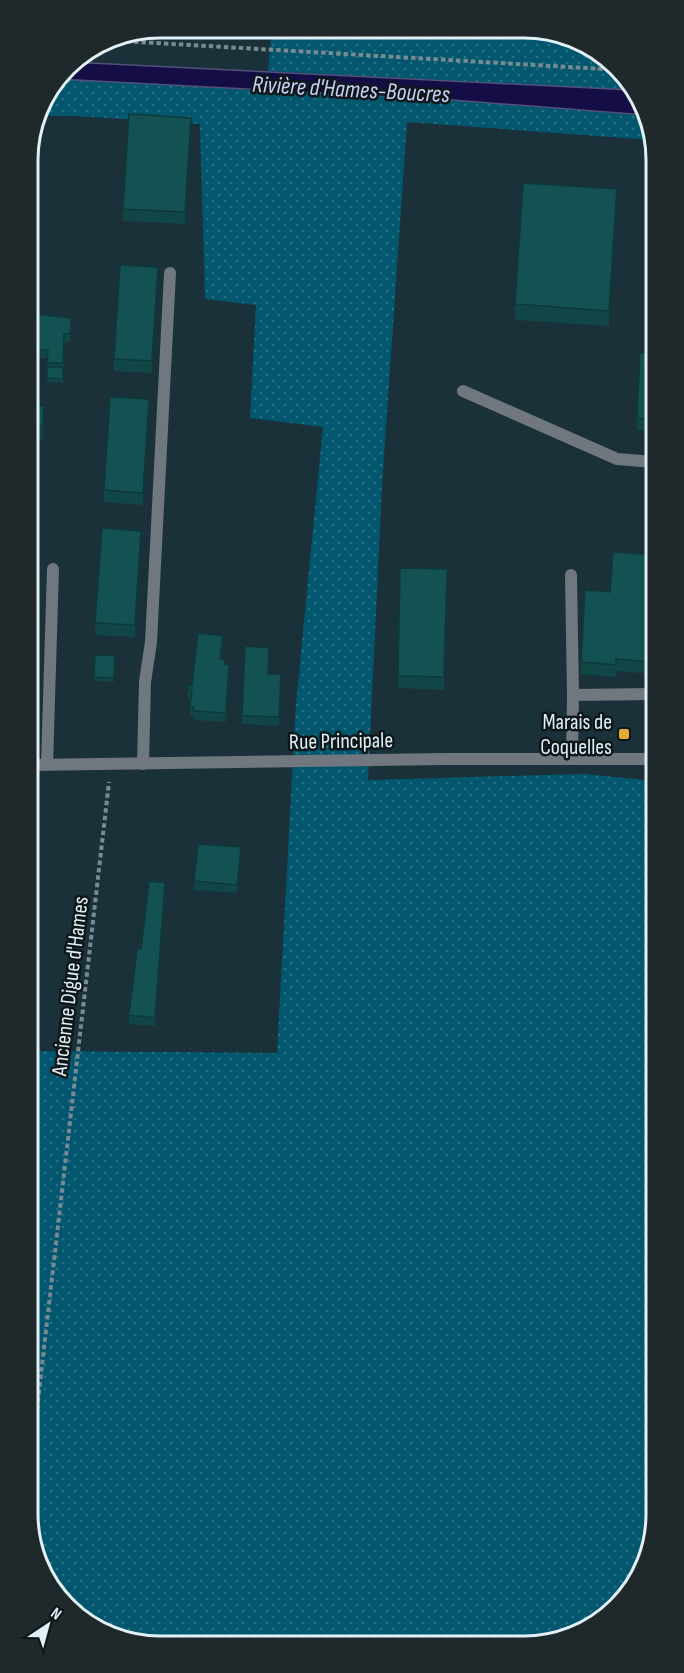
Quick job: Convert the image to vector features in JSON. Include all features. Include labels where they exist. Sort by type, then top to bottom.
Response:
[{"type":"street","points":[[143,764],[145,682],[151,642],[170,273]]},
{"type":"street","points":[[463,391],[617,459],[646,461]]},
{"type":"street","points":[[47,765],[53,569]]},
{"type":"street","points":[[571,575],[573,758]]},
{"type":"street","points":[[573,695],[646,694]]},
{"type":"street","name":"Rue Principale","points":[[38,765],[646,759]]},
{"type":"path","points":[[130,42],[606,69]]},
{"type":"path","name":"Ancienne Digue d'Hames","points":[[38,1400],[111,764]]},
{"type":"shaded area","points":[[271,38],[525,38],[548,40],[579,50],[605,68],[624,90],[268,71]]},
{"type":"shaded area","points":[[68,80],[439,99],[637,114],[642,128],[644,139],[407,122],[382,485],[368,780],[584,774],[646,780],[646,1522],[640,1553],[634,1568],[616,1594],[586,1619],[556,1631],[525,1636],[159,1636],[136,1633],[105,1623],[78,1604],[78,1595],[69,1595],[54,1575],[42,1545],[38,1514],[38,1051],[277,1053],[296,704],[323,427],[250,418],[256,305],[205,299],[200,124],[46,116],[54,98]]},
{"type":"water","name":"Rivière d'Hames-Boucres","points":[[86,63],[624,90],[637,114],[439,99],[68,80]]},
{"type":"building","points":[[129,114],[191,118],[185,212],[123,209]]},
{"type":"building","points":[[523,183],[617,189],[609,311],[515,304]]},
{"type":"building","points":[[120,265],[158,267],[152,361],[114,359]]},
{"type":"building","points":[[38,314],[71,318],[70,334],[64,334],[63,363],[47,363],[48,350],[38,350]]},
{"type":"building","points":[[640,353],[646,353],[646,419],[637,418]]},
{"type":"building","points":[[47,367],[63,367],[63,379],[47,378]]},
{"type":"building","points":[[110,397],[149,399],[143,493],[104,490]]},
{"type":"building","points":[[38,406],[44,406],[43,426],[38,426]]},
{"type":"building","points":[[102,528],[141,531],[135,625],[95,623]]},
{"type":"building","points":[[613,552],[646,554],[646,661],[616,659],[616,665],[581,662],[585,590],[610,592]]},
{"type":"building","points":[[400,568],[447,569],[444,677],[398,676]]},
{"type":"building","points":[[198,633],[223,636],[220,659],[225,660],[225,664],[229,664],[226,713],[194,711],[194,707],[190,706],[192,690],[188,689],[188,685],[192,686]]},
{"type":"building","points":[[245,646],[269,648],[268,674],[281,674],[279,717],[242,716]]},
{"type":"building","points":[[95,655],[115,655],[114,678],[94,677]]},
{"type":"building","points":[[198,844],[241,847],[237,885],[194,881]]},
{"type":"building","points":[[149,881],[165,883],[155,1018],[129,1015],[137,949],[141,949]]},
{"type":"place","name":"Marais de Coquelles","points":[[624,734]]}]
